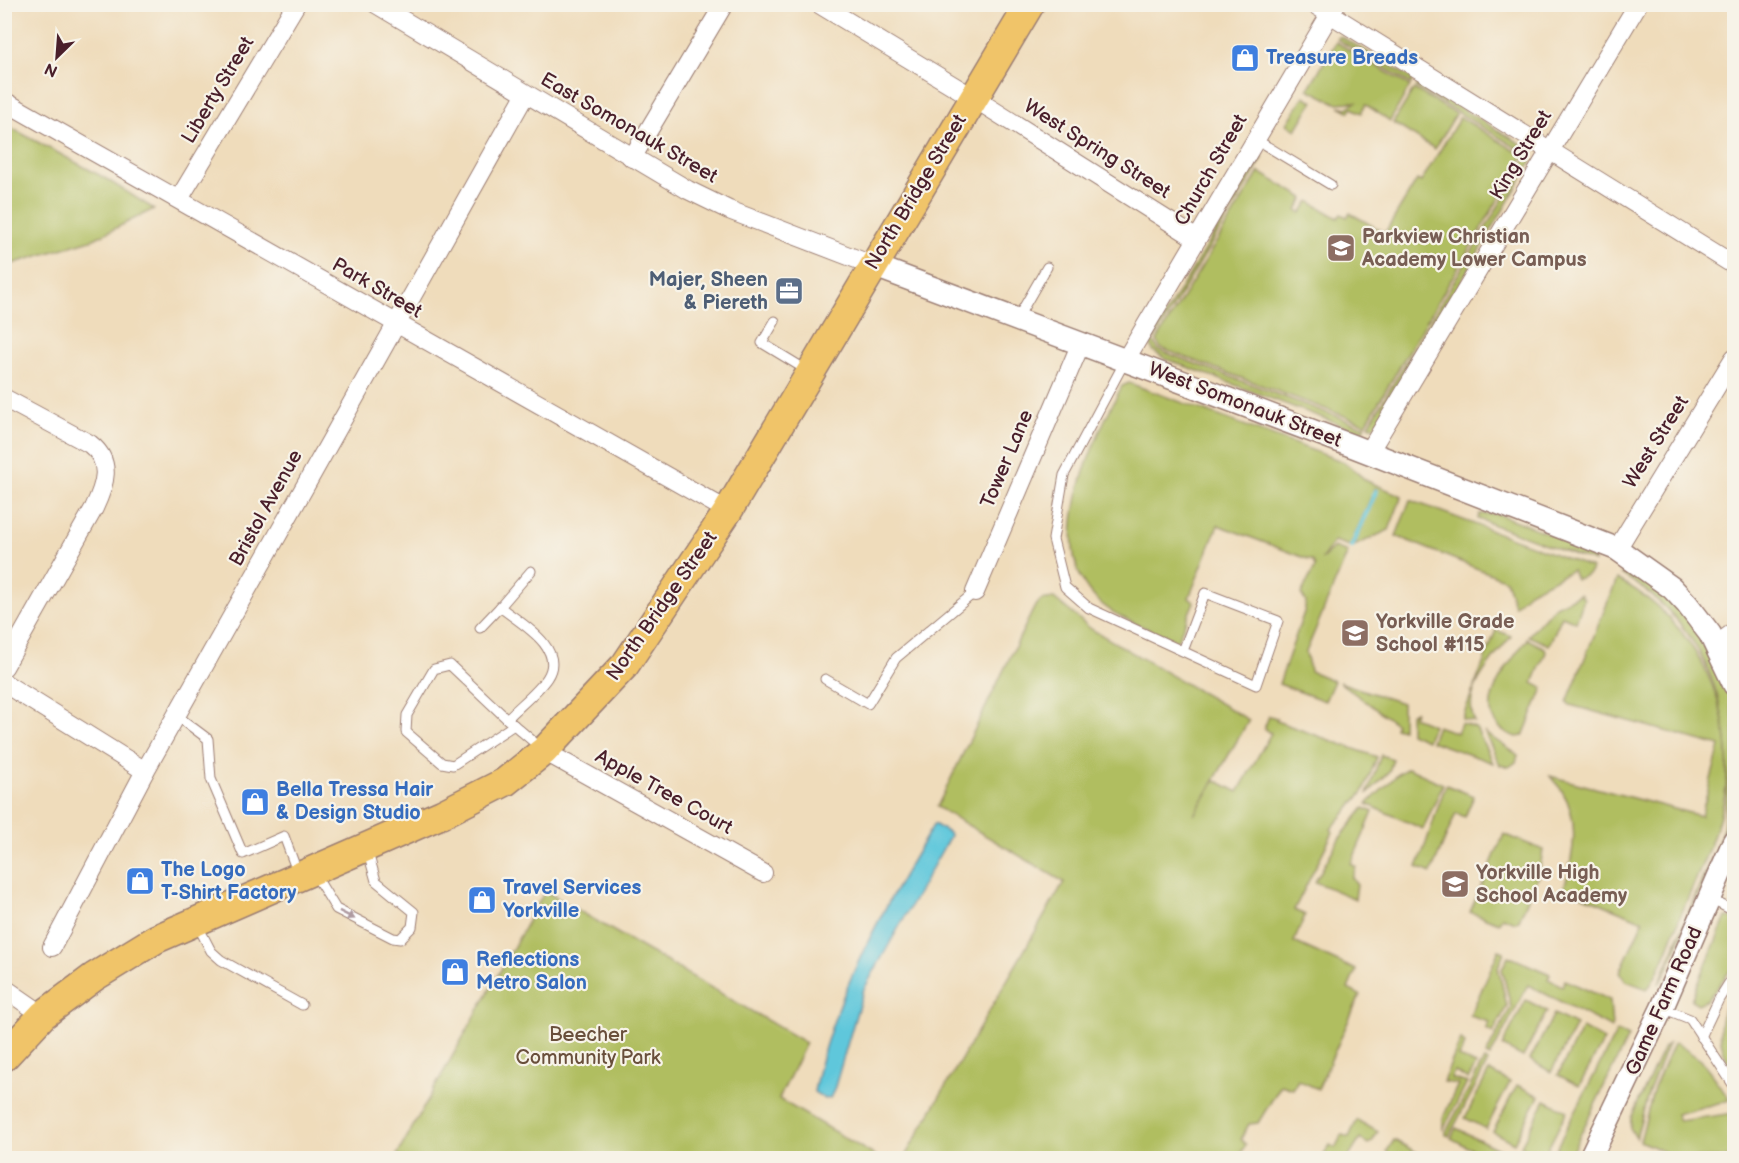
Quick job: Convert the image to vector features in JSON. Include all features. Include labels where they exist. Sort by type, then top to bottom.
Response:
[{"type":"highway","name":"North Bridge Street","points":[[4,1057],[43,1015],[94,977],[156,939],[442,814],[505,782],[544,751],[625,665],[728,511],[972,97],[1030,4]]},
{"type":"street","name":"Liberty Street","points":[[179,199],[296,4]]},
{"type":"street","name":"East Somonauk Street","points":[[376,4],[632,158],[729,210],[872,265]]},
{"type":"street","points":[[632,158],[724,4]]},
{"type":"street","name":"West Spring Street","points":[[819,4],[1197,239]]},
{"type":"street","points":[[1314,4],[1333,9],[1734,265]]},
{"type":"street","name":"King Street","points":[[1369,452],[1638,4]]},
{"type":"street","name":"Church Street","points":[[1126,359],[1333,9]]},
{"type":"street","name":"Bristol Avenue","points":[[52,947],[176,715],[525,95]]},
{"type":"street","name":"Park Street","points":[[4,100],[728,511]]},
{"type":"street","name":"West Somonauk Street","points":[[872,265],[1126,359],[1617,549]]},
{"type":"street","name":"Tower Lane","points":[[975,592],[1081,343]]},
{"type":"street","name":"West Street","points":[[1617,549],[1734,358]]},
{"type":"street","points":[[4,398],[90,444],[101,455],[105,472],[102,491],[94,508],[4,667]]},
{"type":"street","points":[[1617,549],[1672,588],[1687,604],[1716,645],[1734,684]]},
{"type":"street","points":[[1716,645],[1734,632]]},
{"type":"street","points":[[4,683],[145,771]]},
{"type":"street","name":"Apple Tree Court","points":[[544,751],[763,873]]},
{"type":"street","name":"Game Farm Road","points":[[1590,1158],[1662,1008],[1734,841]]},
{"type":"street","points":[[4,988],[43,1015]]},
{"type":"lane","points":[[1255,139],[1331,185]]},
{"type":"lane","points":[[1017,319],[1047,267]]},
{"type":"lane","points":[[775,321],[762,344],[810,372]]},
{"type":"lane","points":[[1126,359],[1064,475],[1053,539],[1065,587],[1089,608],[1256,685],[1278,621],[1205,593],[1183,651]]},
{"type":"lane","points":[[480,628],[531,571]]},
{"type":"lane","points":[[825,679],[868,704],[896,658],[975,592]]},
{"type":"lane","points":[[501,607],[547,646],[553,661],[547,678],[510,722],[453,765],[442,763],[406,732],[407,716],[434,669],[450,665],[510,722],[544,751]]},
{"type":"lane","points":[[176,715],[208,739],[211,779],[243,854],[284,836],[306,874],[336,909],[400,939],[412,927],[414,912],[376,881],[366,847]]},
{"type":"lane","points":[[1709,899],[1734,911]]},
{"type":"lane","points":[[196,922],[211,951],[221,960],[302,1005]]},
{"type":"lane","points":[[1701,1037],[1734,975]]},
{"type":"lane","points":[[1662,1008],[1690,1019],[1734,1086]]},
{"type":"green space","points":[[1340,36],[1413,79],[1411,84],[1337,39]]},
{"type":"green space","points":[[1336,42],[1410,86],[1390,121],[1366,105],[1361,113],[1352,108],[1350,112],[1339,106],[1347,108],[1356,102],[1336,103],[1308,89]]},
{"type":"green space","points":[[1418,83],[1528,148],[1525,153],[1416,87]]},
{"type":"green space","points":[[1414,89],[1456,114],[1435,149],[1393,123]]},
{"type":"green space","points":[[1304,96],[1313,101],[1296,130],[1287,124]]},
{"type":"green space","name":"Parkview Christian Academy Lower Campus","points":[[1460,117],[1524,156],[1366,424],[1160,348],[1157,340],[1259,172],[1304,198],[1297,210],[1301,213],[1309,201],[1338,218],[1341,214],[1347,217],[1350,213],[1385,233],[1417,180],[1421,182]]},
{"type":"green space","points":[[4,124],[103,177],[154,209],[94,239],[5,266]]},
{"type":"green space","points":[[1260,157],[1263,158],[1154,339],[1151,338]]},
{"type":"green space","points":[[1527,158],[1532,161],[1413,363],[1374,427],[1369,425]]},
{"type":"green space","points":[[1149,341],[1155,343],[1158,350],[1365,427],[1362,431],[1355,430],[1166,359],[1153,351]]},
{"type":"green space","points":[[1129,383],[1344,462],[1367,481],[1402,496],[1389,530],[1354,546],[1378,490],[1375,488],[1350,546],[1334,541],[1321,560],[1334,547],[1348,552],[1306,652],[1310,671],[1334,681],[1325,701],[1279,684],[1304,612],[1306,602],[1301,594],[1315,567],[1313,561],[1218,525],[1189,598],[1194,602],[1177,641],[1111,611],[1084,583],[1074,557],[1073,528],[1077,497],[1097,437],[1122,386]]},
{"type":"green space","points":[[1410,500],[1592,568],[1591,571],[1586,576],[1576,579],[1572,570],[1529,592],[1514,606],[1506,580],[1396,536]]},
{"type":"green space","points":[[1479,514],[1498,514],[1591,550],[1594,562],[1478,519]]},
{"type":"green space","points":[[1634,571],[1686,614],[1727,687],[1734,720],[1734,795],[1729,818],[1668,968],[1659,984],[1723,828],[1727,789],[1727,752],[1722,716],[1713,682],[1698,651],[1678,622],[1653,596],[1621,574]]},
{"type":"green space","points":[[1617,579],[1645,596],[1669,617],[1689,642],[1705,669],[1717,699],[1725,730],[1727,762],[1725,794],[1713,839],[1661,964],[1647,989],[1626,981],[1620,972],[1643,921],[1564,888],[1574,839],[1572,814],[1561,789],[1550,776],[1701,816],[1720,746],[1570,705],[1567,702]]},
{"type":"green space","points":[[1580,594],[1584,599],[1576,622],[1562,616],[1549,645],[1528,636],[1555,606]]},
{"type":"green space","points":[[1054,598],[1091,629],[1249,720],[1194,815],[1215,780],[1238,792],[1271,733],[1264,729],[1269,716],[1277,718],[1276,721],[1377,757],[1363,792],[1331,829],[1333,832],[1294,910],[1305,915],[1294,942],[1356,970],[1348,989],[1360,995],[1318,1089],[1298,1080],[1293,1089],[1281,1085],[1258,1123],[1249,1124],[1241,1139],[1246,1145],[1238,1158],[904,1158],[1064,882],[937,807],[1034,608],[1041,600]]},
{"type":"green space","points":[[1496,630],[1511,636],[1488,665],[1475,687],[1472,710],[1475,722],[1462,719]]},
{"type":"green space","points":[[1527,639],[1545,648],[1546,652],[1533,683],[1543,688],[1523,736],[1516,737],[1500,728],[1492,717],[1491,704],[1501,677]]},
{"type":"green space","points":[[1339,682],[1402,703],[1402,730],[1395,728],[1396,724]]},
{"type":"green space","points":[[1415,711],[1413,717],[1433,725],[1427,740],[1410,733],[1410,714]]},
{"type":"green space","points":[[1461,723],[1476,728],[1493,763],[1431,741],[1437,726],[1457,733]]},
{"type":"green space","points":[[1485,733],[1518,755],[1516,762],[1509,767],[1500,765]]},
{"type":"green space","points":[[1381,755],[1393,759],[1389,772],[1367,794]]},
{"type":"green space","points":[[1408,768],[1443,784],[1423,829],[1367,804],[1399,773]]},
{"type":"green space","points":[[1446,785],[1474,796],[1465,817],[1456,813],[1431,873],[1417,867]]},
{"type":"green space","points":[[1364,808],[1373,812],[1351,864],[1356,867],[1352,878],[1357,884],[1355,899],[1315,882],[1339,839]]},
{"type":"green space","points":[[1504,834],[1543,850],[1539,873],[1519,920],[1515,922],[1502,917],[1499,923],[1470,912]]},
{"type":"green space","name":"Beecher Community Park","points":[[545,891],[806,1043],[779,1099],[879,1158],[404,1158],[397,1155]]},
{"type":"green space","points":[[1726,917],[1734,918],[1734,966],[1707,1000],[1698,1004],[1691,1000]]},
{"type":"green space","points":[[1499,950],[1504,952],[1498,967],[1507,1006],[1493,1033],[1486,1029],[1489,1022],[1470,1016]]},
{"type":"green space","points":[[1508,956],[1550,974],[1548,979],[1562,986],[1565,980],[1610,1000],[1612,1028],[1528,985],[1490,1057],[1486,1055],[1511,1007],[1502,969]]},
{"type":"green space","points":[[1734,991],[1734,1071],[1724,1052],[1720,1031],[1723,1011]]},
{"type":"green space","points":[[1526,1000],[1547,1011],[1523,1057],[1502,1046]]},
{"type":"green space","points":[[1554,1014],[1576,1025],[1551,1072],[1530,1060]]},
{"type":"green space","points":[[1582,1028],[1604,1040],[1579,1086],[1558,1075]]},
{"type":"green space","points":[[1617,1031],[1628,1037],[1569,1158],[1551,1158]]},
{"type":"green space","points":[[1461,1039],[1465,1044],[1459,1057],[1476,1065],[1468,1080],[1454,1071],[1451,1078],[1467,1083],[1443,1130],[1443,1118],[1458,1084],[1443,1082]]},
{"type":"green space","points":[[1676,1043],[1701,1060],[1730,1100],[1676,1114],[1679,1121],[1734,1113],[1734,1158],[1678,1158],[1640,1141],[1654,1088],[1673,1044]]},
{"type":"green space","points":[[1668,1044],[1649,1091],[1636,1138],[1630,1128],[1631,1118],[1664,1047]]},
{"type":"green space","points":[[1484,1060],[1488,1062],[1449,1136],[1445,1134]]},
{"type":"green space","points":[[1489,1071],[1510,1082],[1486,1129],[1465,1118]]},
{"type":"green space","points":[[1517,1085],[1539,1096],[1514,1143],[1493,1132]]},
{"type":"green space","points":[[1545,1100],[1567,1111],[1543,1158],[1521,1146]]},
{"type":"green space","points":[[1357,1120],[1378,1132],[1372,1142],[1368,1144],[1360,1139],[1348,1158],[1322,1158],[1330,1145],[1335,1148],[1342,1135],[1349,1137]]},
{"type":"green space","points":[[1456,1128],[1516,1158],[1488,1158],[1451,1138]]},
{"type":"green space","points":[[1394,1140],[1420,1154],[1418,1158],[1401,1159],[1390,1154],[1387,1151]]},
{"type":"water","points":[[934,824],[950,836],[863,991],[834,1090],[830,1098],[825,1099],[814,1092],[833,1022],[879,919]]},
{"type":"waterway","points":[[1352,546],[1376,491]]},
{"type":"place","name":"Treasure Breads","points":[[1245,58]]},
{"type":"place","name":"Parkview Christian Academy Lower Campus","points":[[1341,248]]},
{"type":"place","name":"Majer, Sheen & Piereth","points":[[789,291]]},
{"type":"place","name":"Yorkville Grade School #115","points":[[1355,633]]},
{"type":"place","name":"Bella Tressa Hair & Design Studio","points":[[255,802]]},
{"type":"place","name":"The Logo T-Shirt Factory","points":[[140,881]]},
{"type":"place","name":"Yorkville High School Academy","points":[[1455,884]]},
{"type":"place","name":"Travel Services Yorkville","points":[[482,900]]},
{"type":"place","name":"Reflections Metro Salon","points":[[455,972]]}]
